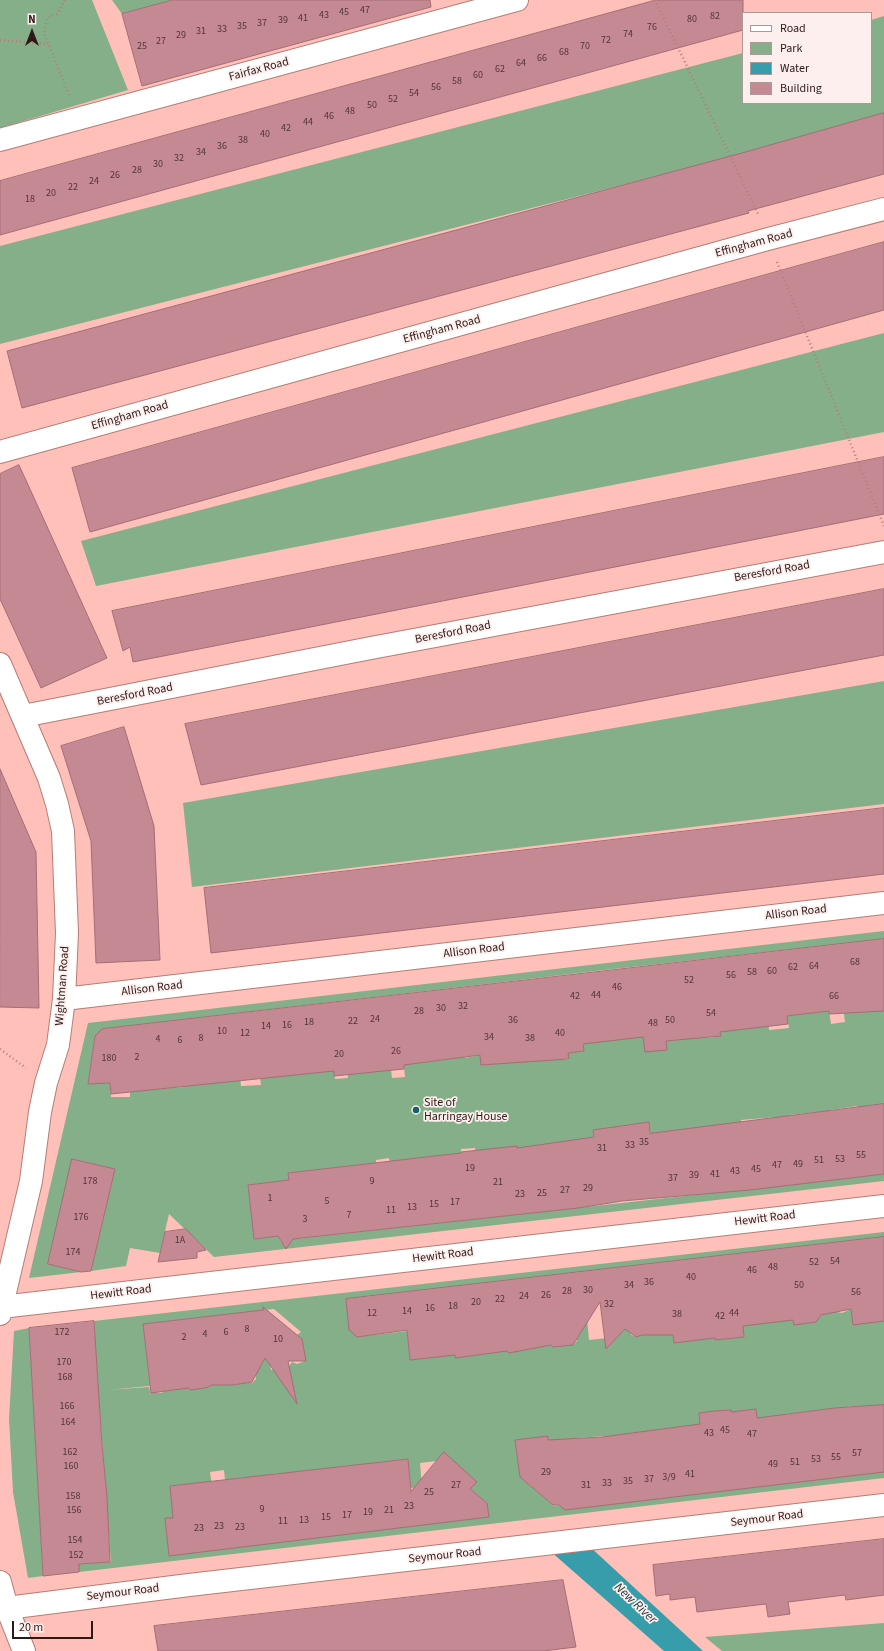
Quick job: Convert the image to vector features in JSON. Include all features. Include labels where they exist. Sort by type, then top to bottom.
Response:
[{"type":"street","name":"Fairfax Road","points":[[0,140],[517,0]]},
{"type":"street","name":"Effingham Road","points":[[0,452],[761,241],[884,209]]},
{"type":"street","name":"Beresford Road","points":[[23,716],[379,646],[884,552]]},
{"type":"street","name":"Wightman Road","points":[[0,664],[49,778],[57,804],[63,831],[67,933],[64,999],[58,1045],[46,1083],[40,1112],[31,1181],[1,1310]]},
{"type":"street","name":"Allison Road","points":[[64,999],[884,903]]},
{"type":"street","name":"Hewitt Road","points":[[1,1310],[884,1206]]},
{"type":"street","name":"Seymour Road","points":[[7,1608],[189,1585],[884,1505]]},
{"type":"street","points":[[0,1582],[7,1608],[24,1651]]},
{"type":"path","points":[[65,0],[57,14],[47,18],[44,33],[80,119]]},
{"type":"path","points":[[0,40],[48,44]]},
{"type":"path","points":[[0,1049],[32,1072]]},
{"type":"green space","points":[[0,0],[92,0],[128,90],[0,128]]},
{"type":"green space","points":[[112,0],[173,0],[122,14]]},
{"type":"green space","points":[[884,16],[884,118],[0,344],[0,246],[742,53],[742,104],[872,104],[872,20]]},
{"type":"green space","points":[[884,333],[884,432],[96,586],[81,541]]},
{"type":"green space","points":[[884,681],[884,804],[192,887],[183,803]]},
{"type":"green space","points":[[884,931],[884,939],[604,970],[102,1029],[95,1036],[88,1084],[110,1083],[111,1097],[130,1097],[130,1092],[157,1058],[160,1089],[185,1087],[183,1061],[238,1055],[241,1086],[261,1085],[260,1078],[330,1039],[335,1079],[348,1078],[347,1070],[391,1070],[392,1078],[405,1077],[401,1033],[420,1063],[451,1059],[447,1027],[461,1026],[465,1058],[480,1055],[481,1065],[561,1057],[562,1060],[569,1060],[568,1053],[584,1051],[581,1020],[622,1007],[667,1050],[666,1041],[679,1040],[674,1001],[706,1032],[707,1038],[721,1036],[716,997],[765,991],[769,1030],[789,1028],[787,1016],[829,1011],[831,1024],[845,1022],[840,983],[884,1011],[884,1104],[871,1106],[860,1137],[857,1106],[830,1110],[834,1141],[817,1112],[789,1115],[792,1147],[779,1147],[776,1117],[741,1120],[744,1153],[654,1164],[649,1122],[620,1126],[625,1166],[593,1130],[594,1141],[479,1184],[475,1148],[461,1149],[461,1154],[404,1160],[393,1193],[389,1158],[376,1160],[376,1163],[288,1173],[289,1180],[248,1185],[254,1239],[278,1236],[281,1242],[295,1236],[296,1239],[884,1174],[884,1181],[214,1257],[169,1214],[160,1253],[130,1248],[126,1266],[91,1271],[115,1169],[73,1159],[48,1264],[81,1272],[29,1278],[88,1023]]},
{"type":"green space","points":[[884,1232],[884,1237],[346,1299],[357,1337],[407,1331],[410,1360],[437,1357],[451,1325],[455,1358],[507,1350],[512,1353],[518,1348],[528,1350],[530,1348],[551,1345],[553,1347],[559,1347],[560,1344],[573,1345],[577,1341],[573,1310],[586,1308],[589,1340],[618,1337],[614,1305],[627,1303],[631,1335],[636,1337],[642,1334],[655,1335],[668,1299],[674,1343],[687,1341],[710,1294],[715,1340],[744,1337],[738,1291],[792,1309],[794,1324],[811,1323],[815,1316],[821,1316],[823,1313],[833,1280],[837,1312],[842,1313],[849,1310],[884,1308],[884,1405],[859,1436],[856,1406],[785,1414],[788,1445],[757,1418],[756,1409],[742,1411],[736,1452],[731,1410],[699,1413],[704,1455],[674,1428],[659,1429],[663,1460],[647,1432],[618,1435],[622,1464],[607,1465],[604,1436],[576,1438],[552,1469],[548,1437],[515,1440],[520,1477],[554,1506],[884,1471],[884,1478],[79,1572],[79,1564],[111,1562],[99,1400],[67,1386],[98,1383],[96,1355],[65,1357],[63,1340],[95,1338],[94,1321]],"holes":[[[274,1309],[301,1332],[297,1335],[298,1346],[303,1346],[305,1361],[297,1364],[292,1362],[289,1368],[271,1370],[268,1350],[252,1348],[256,1379],[252,1383],[240,1382],[238,1385],[211,1385],[210,1388],[204,1388],[202,1386],[164,1390],[162,1393],[151,1392],[151,1395],[149,1387],[106,1390],[150,1386],[143,1324]],[[408,1459],[411,1488],[422,1487],[420,1463],[436,1461],[476,1482],[470,1489],[487,1503],[169,1556],[165,1518],[173,1518],[170,1486],[197,1483],[200,1507],[214,1501],[210,1472],[224,1470],[225,1480],[245,1477],[249,1511],[254,1477],[280,1473],[283,1504],[299,1503],[296,1472],[324,1469],[328,1500],[338,1467],[366,1464],[370,1495],[383,1493],[379,1462]]]},
{"type":"green space","points":[[29,1328],[43,1576],[28,1578],[13,1492],[9,1419],[14,1331]]},
{"type":"green space","points":[[884,1623],[884,1651],[722,1651],[705,1637]]},
{"type":"water","name":"New River","points":[[588,1545],[703,1651],[664,1651],[549,1550]]},
{"type":"building","points":[[173,0],[430,0],[431,7],[142,86],[122,14]]},
{"type":"building","points":[[656,0],[743,0],[742,30],[0,235],[0,181]]},
{"type":"building","points":[[884,113],[884,174],[748,211],[749,213],[22,408],[7,351],[742,153]]},
{"type":"building","points":[[884,242],[884,310],[90,532],[72,468]]},
{"type":"building","points":[[884,457],[884,514],[133,662],[130,647],[123,651],[112,611]]},
{"type":"building","points":[[19,465],[107,658],[41,688],[0,599],[0,474]]},
{"type":"building","points":[[884,589],[884,655],[201,785],[185,724]]},
{"type":"building","points":[[124,727],[154,826],[160,960],[96,963],[91,841],[61,746]]},
{"type":"building","points":[[0,769],[36,852],[39,1008],[0,1007]]},
{"type":"building","points":[[884,808],[884,874],[211,953],[204,888]]},
{"type":"building","points":[[884,939],[884,1011],[829,1014],[829,1011],[787,1016],[788,1024],[720,1032],[721,1036],[666,1041],[667,1050],[645,1052],[643,1037],[583,1044],[584,1051],[568,1053],[569,1059],[481,1065],[480,1055],[404,1065],[404,1069],[334,1076],[334,1071],[111,1094],[110,1083],[88,1084],[95,1036],[102,1029]]},
{"type":"building","points":[[884,1104],[884,1174],[750,1190],[622,1201],[578,1208],[293,1239],[286,1249],[278,1236],[254,1239],[248,1185],[289,1180],[288,1173],[461,1152],[517,1146],[517,1148],[594,1137],[593,1130],[649,1122],[650,1133]]},
{"type":"building","points":[[72,1159],[115,1169],[91,1271],[81,1272],[48,1264]]},
{"type":"building","points":[[186,1229],[206,1250],[197,1252],[197,1258],[158,1262],[165,1232]]},
{"type":"building","points":[[884,1237],[884,1321],[853,1325],[851,1309],[821,1315],[816,1322],[794,1325],[793,1320],[743,1326],[744,1337],[715,1340],[715,1338],[674,1343],[673,1335],[642,1335],[636,1337],[625,1329],[606,1349],[600,1302],[573,1345],[553,1347],[551,1345],[509,1353],[507,1351],[455,1358],[455,1355],[410,1360],[407,1330],[357,1337],[349,1330],[346,1299]]},
{"type":"building","points":[[263,1307],[302,1339],[306,1361],[288,1361],[297,1404],[265,1358],[252,1382],[233,1385],[211,1385],[210,1387],[191,1390],[188,1388],[151,1393],[143,1324],[263,1310]]},
{"type":"building","points":[[94,1321],[107,1497],[110,1562],[79,1564],[79,1572],[43,1576],[29,1328]]},
{"type":"building","points":[[884,1405],[884,1472],[565,1510],[559,1505],[553,1505],[520,1477],[515,1440],[548,1436],[548,1440],[602,1437],[700,1424],[699,1413],[715,1411],[731,1410],[731,1412],[756,1409],[757,1418],[835,1408]]},
{"type":"building","points":[[444,1452],[477,1482],[470,1489],[487,1503],[489,1517],[169,1556],[165,1518],[173,1518],[170,1486],[408,1459],[411,1491]]},
{"type":"building","points":[[884,1539],[884,1595],[846,1600],[845,1595],[788,1602],[790,1614],[768,1617],[766,1604],[697,1612],[695,1597],[670,1600],[670,1594],[656,1596],[653,1565]]},
{"type":"building","points":[[563,1580],[576,1647],[543,1651],[158,1651],[154,1626]]},
{"type":"place","name":"Site of Harringay House","points":[[416,1110]]}]
